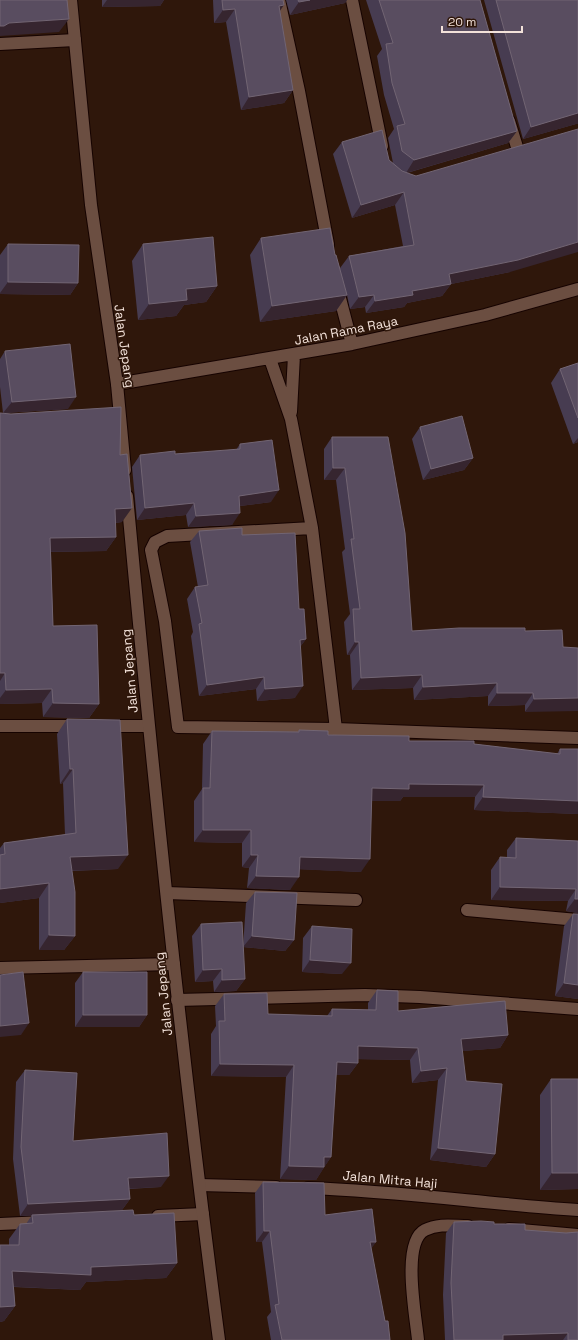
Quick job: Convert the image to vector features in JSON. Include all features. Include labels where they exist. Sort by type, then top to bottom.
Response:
[{"type":"street","name":"Jalan Jepang","points":[[71,0],[91,205],[117,384],[148,726],[167,893],[177,1000],[219,1340]]},
{"type":"street","points":[[279,0],[299,91],[330,258]]},
{"type":"street","points":[[352,0],[385,160]]},
{"type":"street","points":[[0,44],[75,40]]},
{"type":"street","points":[[506,110],[511,149],[532,143]]},
{"type":"street","points":[[333,274],[352,344]]},
{"type":"street","name":"Jalan Rama Raya","points":[[117,384],[352,344],[485,315],[578,289]]},
{"type":"street","points":[[290,419],[294,355]]},
{"type":"street","points":[[270,358],[290,419],[312,528],[336,729]]},
{"type":"street","points":[[104,414],[120,413]]},
{"type":"street","points":[[312,528],[167,536],[155,542],[151,550],[165,621],[178,727],[336,729],[578,738]]},
{"type":"street","points":[[0,726],[148,726]]},
{"type":"street","points":[[167,893],[356,900]]},
{"type":"street","points":[[466,910],[578,920]]},
{"type":"street","points":[[0,968],[174,964]]},
{"type":"street","points":[[177,1000],[365,995],[420,997],[578,1009]]},
{"type":"street","name":"Jalan Mitra Haji","points":[[200,1184],[422,1195],[519,1206],[578,1210]]},
{"type":"street","points":[[148,1216],[203,1214]]},
{"type":"street","points":[[0,1224],[55,1221]]},
{"type":"street","points":[[418,1340],[411,1269],[413,1246],[424,1230],[440,1225],[478,1226]]},
{"type":"street","points":[[501,1228],[578,1235]]},
{"type":"building","points":[[0,0],[67,0],[69,19],[9,23],[4,26],[0,26]]},
{"type":"building","points":[[222,0],[283,0],[284,5],[279,6],[293,90],[249,97],[235,9],[223,10]]},
{"type":"building","points":[[298,0],[310,0],[299,2]]},
{"type":"building","points":[[379,0],[480,0],[517,131],[414,160],[402,151],[397,126],[405,124],[392,83],[386,44],[393,43]]},
{"type":"building","points":[[496,0],[578,0],[578,113],[531,127]]},
{"type":"building","points":[[578,129],[578,242],[518,260],[449,274],[451,284],[412,291],[413,295],[375,301],[374,295],[359,297],[349,256],[414,245],[404,192],[361,205],[342,142],[382,130],[389,160],[402,171],[416,176]]},
{"type":"building","points":[[330,228],[335,255],[347,295],[272,306],[261,238]]},
{"type":"building","points":[[213,237],[217,286],[186,289],[187,300],[149,304],[143,244]]},
{"type":"building","points":[[8,244],[79,245],[78,283],[8,282]]},
{"type":"building","points":[[70,344],[76,397],[12,402],[5,351]]},
{"type":"building","points":[[578,363],[578,418],[560,369]]},
{"type":"building","points":[[121,407],[120,455],[127,454],[132,508],[115,509],[116,537],[50,538],[53,626],[97,625],[99,704],[53,703],[52,689],[6,690],[5,673],[0,673],[0,413],[11,414]]},
{"type":"building","points":[[462,416],[473,458],[431,469],[420,427]]},
{"type":"building","points":[[332,437],[388,437],[405,533],[412,631],[459,628],[525,628],[525,631],[562,630],[563,647],[578,648],[578,698],[534,699],[533,693],[497,693],[497,683],[423,687],[422,675],[361,678],[359,642],[355,642],[353,609],[360,609],[351,539],[354,539],[345,468],[333,468]]},
{"type":"building","points":[[272,440],[279,490],[239,496],[240,513],[196,516],[194,503],[145,508],[140,455],[175,451],[175,454],[240,449],[240,444]]},
{"type":"building","points":[[242,528],[242,535],[295,533],[299,609],[304,609],[306,639],[300,640],[303,686],[265,689],[264,677],[207,685],[199,624],[202,623],[195,587],[208,585],[199,531]]},
{"type":"building","points":[[67,719],[120,720],[128,855],[70,857],[75,892],[75,936],[49,935],[49,883],[0,889],[0,855],[5,854],[4,843],[76,833],[73,769],[70,769]]},
{"type":"building","points":[[299,730],[328,731],[328,735],[409,736],[409,741],[474,741],[474,744],[560,754],[560,749],[578,749],[578,801],[483,797],[484,785],[409,784],[409,789],[372,788],[370,859],[300,857],[299,877],[256,876],[258,855],[251,855],[251,830],[203,830],[203,788],[210,788],[212,731],[299,732]]},
{"type":"building","points":[[516,838],[578,841],[578,899],[575,899],[576,889],[500,887],[500,857],[516,858]]},
{"type":"building","points":[[255,892],[297,893],[294,940],[252,936]]},
{"type":"building","points":[[573,914],[578,914],[578,985],[564,983]]},
{"type":"building","points":[[242,922],[245,979],[222,980],[222,969],[203,970],[201,924]]},
{"type":"building","points":[[312,926],[352,929],[351,963],[310,960]]},
{"type":"building","points":[[23,972],[29,1023],[0,1026],[0,975]]},
{"type":"building","points":[[83,972],[147,972],[147,1015],[83,1015]]},
{"type":"building","points":[[377,990],[398,991],[398,1011],[505,1001],[508,1035],[461,1039],[466,1081],[502,1084],[495,1154],[438,1148],[447,1068],[421,1071],[418,1048],[358,1046],[358,1063],[337,1062],[331,1157],[324,1157],[324,1167],[289,1166],[294,1065],[220,1064],[219,1021],[225,1021],[224,994],[267,993],[268,1014],[332,1016],[332,1009],[376,1010]]},
{"type":"building","points":[[25,1070],[77,1073],[73,1141],[167,1133],[169,1176],[128,1178],[130,1199],[28,1204],[21,1147]]},
{"type":"building","points":[[551,1079],[578,1079],[578,1173],[552,1173]]},
{"type":"building","points":[[263,1182],[324,1183],[325,1215],[372,1209],[376,1242],[370,1242],[385,1321],[388,1321],[390,1340],[282,1340],[275,1305],[279,1304],[270,1231],[264,1231]]},
{"type":"building","points":[[133,1210],[134,1215],[174,1213],[177,1263],[91,1267],[91,1275],[12,1271],[15,1306],[0,1307],[0,1245],[19,1245],[20,1224],[33,1223],[32,1215]]},
{"type":"building","points":[[454,1222],[494,1222],[494,1224],[525,1224],[525,1230],[566,1233],[578,1232],[578,1340],[568,1340],[568,1333],[503,1335],[503,1340],[454,1340],[451,1283]]}]
